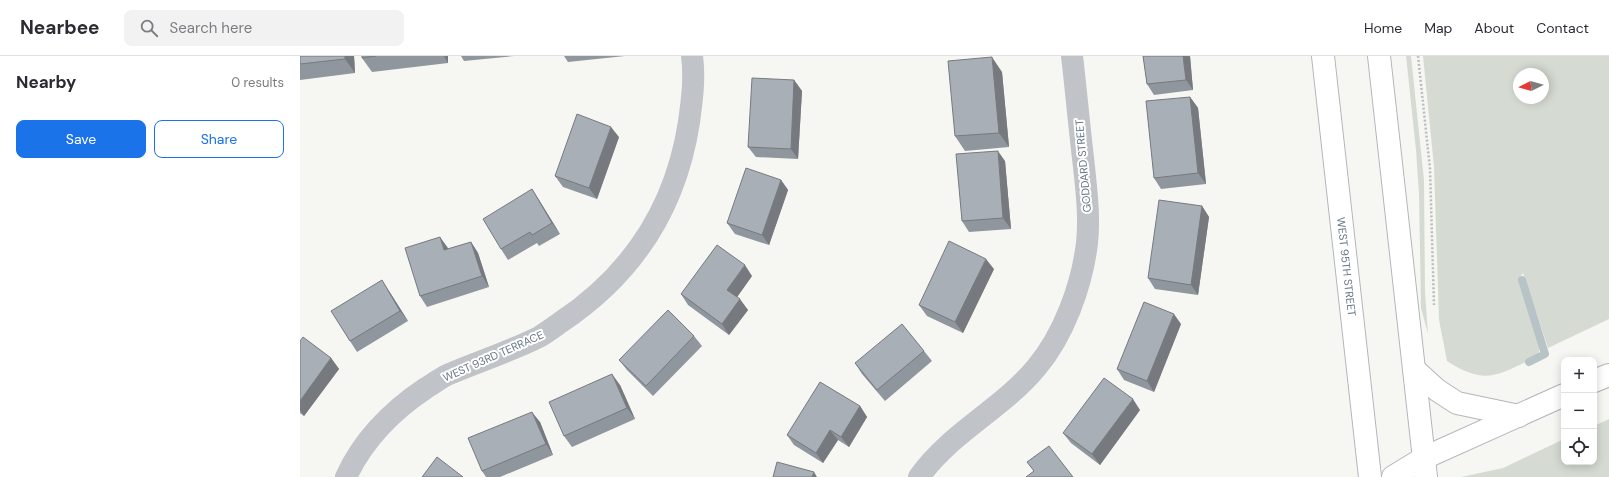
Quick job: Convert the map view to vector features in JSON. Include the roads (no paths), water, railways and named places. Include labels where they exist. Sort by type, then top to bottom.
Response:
[{"type":"main road","name":"WEST 95TH STREET","points":[[1323,56],[1370,477]]},
{"type":"main road","points":[[1379,56],[1425,468]]},
{"type":"main road","points":[[1414,369],[1436,390],[1457,403],[1519,416]]},
{"type":"main road","points":[[1597,380],[1609,374]]},
{"type":"main road","points":[[1393,477],[1425,468],[1519,416],[1561,396]]},
{"type":"street","name":"WEST 93RD TERRACE","points":[[346,477],[360,452],[386,420],[407,401],[445,376],[539,337],[581,309],[613,280],[642,245],[656,223],[668,199],[685,149],[693,98],[692,56]]},
{"type":"street","name":"GODDARD STREET","points":[[919,477],[936,457],[969,426],[1006,398],[1037,368],[1060,332],[1077,289],[1087,243],[1088,202],[1072,56]]},
{"type":"waterway","points":[[1522,280],[1545,354],[1529,362]]}]
